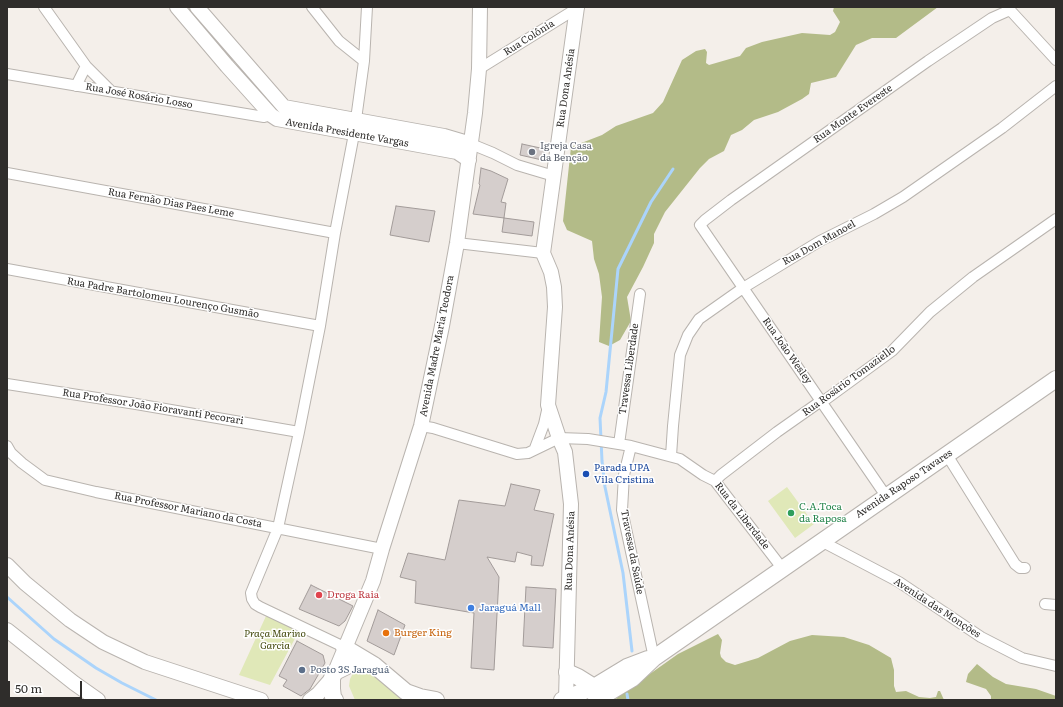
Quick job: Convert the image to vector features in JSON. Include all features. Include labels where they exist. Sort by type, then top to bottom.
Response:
[{"type":"main road","name":"Avenida Raposo Tavares","points":[[565,700],[595,693],[627,667],[654,658],[1056,379]]},
{"type":"main road","points":[[344,647],[374,665],[406,692],[420,697],[436,700]]},
{"type":"main road","points":[[335,700],[333,697],[333,675],[344,667],[357,663],[374,665]]},
{"type":"main road","points":[[566,672],[578,677],[595,693]]},
{"type":"street","points":[[44,7],[86,66],[111,91]]},
{"type":"street","name":"Avenida Presidente Vargas","points":[[177,7],[271,115],[281,121],[444,136],[471,144]]},
{"type":"street","name":"Avenida Presidente Vargas","points":[[197,7],[284,107],[355,127],[457,152],[469,160]]},
{"type":"street","points":[[312,7],[339,41],[364,61]]},
{"type":"street","points":[[344,647],[260,607],[252,599],[251,593],[278,528],[320,326],[334,233],[355,127],[364,61],[367,7]]},
{"type":"street","name":"Avenida Madre Maria Teodora","points":[[333,675],[373,581],[421,426],[458,243],[479,69],[480,7]]},
{"type":"street","name":"Rua Colônia","points":[[479,69],[578,8]]},
{"type":"street","name":"Rua Dona Anésia","points":[[535,448],[544,424],[548,406],[555,307],[554,287],[551,272],[543,253],[578,8]]},
{"type":"street","name":"Rua Monte Evereste","points":[[700,225],[731,200],[921,65],[992,18],[1010,10],[1056,60]]},
{"type":"street","points":[[76,86],[86,66]]},
{"type":"street","name":"Rua José Rosário Losso","points":[[7,74],[264,117],[271,115]]},
{"type":"street","name":"Rua Dom Manoel","points":[[671,456],[672,426],[680,355],[688,335],[699,319],[743,288],[820,241],[874,214],[903,197],[1002,128],[1056,86]]},
{"type":"street","points":[[471,144],[517,165],[554,176]]},
{"type":"street","name":"Rua Fernão Dias Paes Leme","points":[[7,173],[334,233]]},
{"type":"street","name":"Rua Rosário Tomaziello","points":[[716,481],[720,475],[777,432],[821,401],[825,400],[892,351],[930,312],[973,277],[1056,219]]},
{"type":"street","name":"Rua João Wesley","points":[[700,225],[886,496]]},
{"type":"street","points":[[458,243],[543,253]]},
{"type":"street","name":"Rua Padre Bartolomeu Lourenço Gusmão","points":[[7,269],[320,326]]},
{"type":"street","name":"Travessa Liberdade","points":[[615,443],[640,294]]},
{"type":"street","name":"Rua Professor João Fioravanti Pecorari","points":[[7,384],[299,432]]},
{"type":"street","name":"Rua Dona Anésia","points":[[548,406],[565,452],[571,504],[565,700]]},
{"type":"street","points":[[421,426],[433,428],[517,454],[528,452],[559,438]]},
{"type":"street","name":"Rua da Liberdade","points":[[559,438],[588,439],[615,443],[680,459],[702,475],[716,481],[782,568]]},
{"type":"street","name":"Rua Professor Mariano da Costa","points":[[7,446],[11,454],[45,480],[96,492],[382,549]]},
{"type":"street","name":"Travessa da Saúde","points":[[631,446],[624,475],[622,510],[654,658]]},
{"type":"street","points":[[947,456],[1015,564],[1020,568],[1025,568]]},
{"type":"street","name":"Avenida das Monções","points":[[821,541],[899,582],[981,637],[1022,658],[1056,666]]},
{"type":"street","points":[[7,565],[25,583],[70,620],[103,642],[145,662],[261,700]]},
{"type":"street","points":[[1045,604],[1056,606]]},
{"type":"street","points":[[7,630],[98,700]]},
{"type":"street","points":[[310,700],[318,694],[333,675]]},
{"type":"green space","points":[[834,7],[938,7],[896,38],[872,38],[856,45],[836,77],[811,83],[809,94],[802,99],[778,112],[754,120],[742,130],[731,135],[724,151],[709,159],[700,168],[665,212],[654,234],[654,243],[627,297],[631,321],[620,340],[609,346],[599,342],[602,297],[592,241],[567,230],[563,221],[571,147],[602,135],[616,126],[653,113],[663,102],[682,60],[696,51],[705,49],[707,52],[706,63],[709,65],[740,56],[746,48],[762,42],[802,33],[830,35],[835,32],[840,22],[833,11]]},
{"type":"green space","name":"C.A.Toca da Raposa","points":[[787,487],[814,524],[795,538],[768,501]]},
{"type":"green space","name":"Praça Marino Garcia","points":[[266,616],[299,631],[270,685],[239,675]]},
{"type":"green space","points":[[718,634],[722,640],[720,653],[721,657],[726,662],[735,665],[758,658],[790,641],[812,635],[844,637],[869,645],[891,658],[894,670],[894,686],[896,692],[906,691],[919,697],[930,698],[936,697],[938,691],[940,691],[944,700],[615,700],[630,683],[647,676],[678,654]]},
{"type":"green space","points":[[977,664],[993,677],[1006,684],[1036,689],[1056,696],[1056,700],[991,700],[991,696],[986,689],[966,682],[968,674]]},
{"type":"green space","points":[[364,667],[420,700],[355,700],[349,686],[350,679],[353,673]]},
{"type":"building","name":"Igreja Casa da Benção","points":[[522,144],[545,149],[542,160],[520,155]]},
{"type":"building","points":[[481,168],[508,179],[501,202],[506,203],[504,218],[473,214],[480,185]]},
{"type":"building","points":[[396,206],[435,211],[429,242],[390,235]]},
{"type":"building","points":[[504,218],[534,222],[532,236],[502,232]]},
{"type":"building","points":[[511,484],[540,490],[534,510],[554,514],[543,566],[531,565],[532,556],[517,552],[515,562],[487,557],[499,577],[494,670],[471,668],[474,613],[415,603],[416,581],[400,577],[408,553],[445,560],[459,500],[505,506]]},
{"type":"building","name":"Droga Raia","points":[[311,585],[353,606],[345,621],[339,626],[299,609]]},
{"type":"building","points":[[526,587],[556,589],[553,648],[523,646]]},
{"type":"building","name":"Burger King","points":[[378,610],[405,625],[394,655],[367,641]]},
{"type":"building","name":"Posto 3S Jaraguá","points":[[297,641],[323,655],[325,663],[310,689],[301,696],[283,686],[287,680],[279,676]]},
{"type":"waterway","points":[[632,651],[623,573],[605,487],[600,418],[606,392],[618,269],[651,202],[673,169]]},
{"type":"waterway","points":[[7,597],[54,639],[96,668],[156,700]]},
{"type":"waterway","points":[[627,694],[628,700]]},
{"type":"place","name":"Igreja Casa da Benção","points":[[532,152]]},
{"type":"place","name":"Parada UPA Vila Cristina","points":[[586,474]]},
{"type":"place","name":"C.A.Toca da Raposa","points":[[791,513]]},
{"type":"place","name":"Droga Raia","points":[[319,595]]},
{"type":"place","name":"Jaraguá Mall","points":[[471,608]]},
{"type":"place","name":"Burger King","points":[[386,633]]},
{"type":"place","name":"Posto 3S Jaraguá","points":[[302,670]]}]
